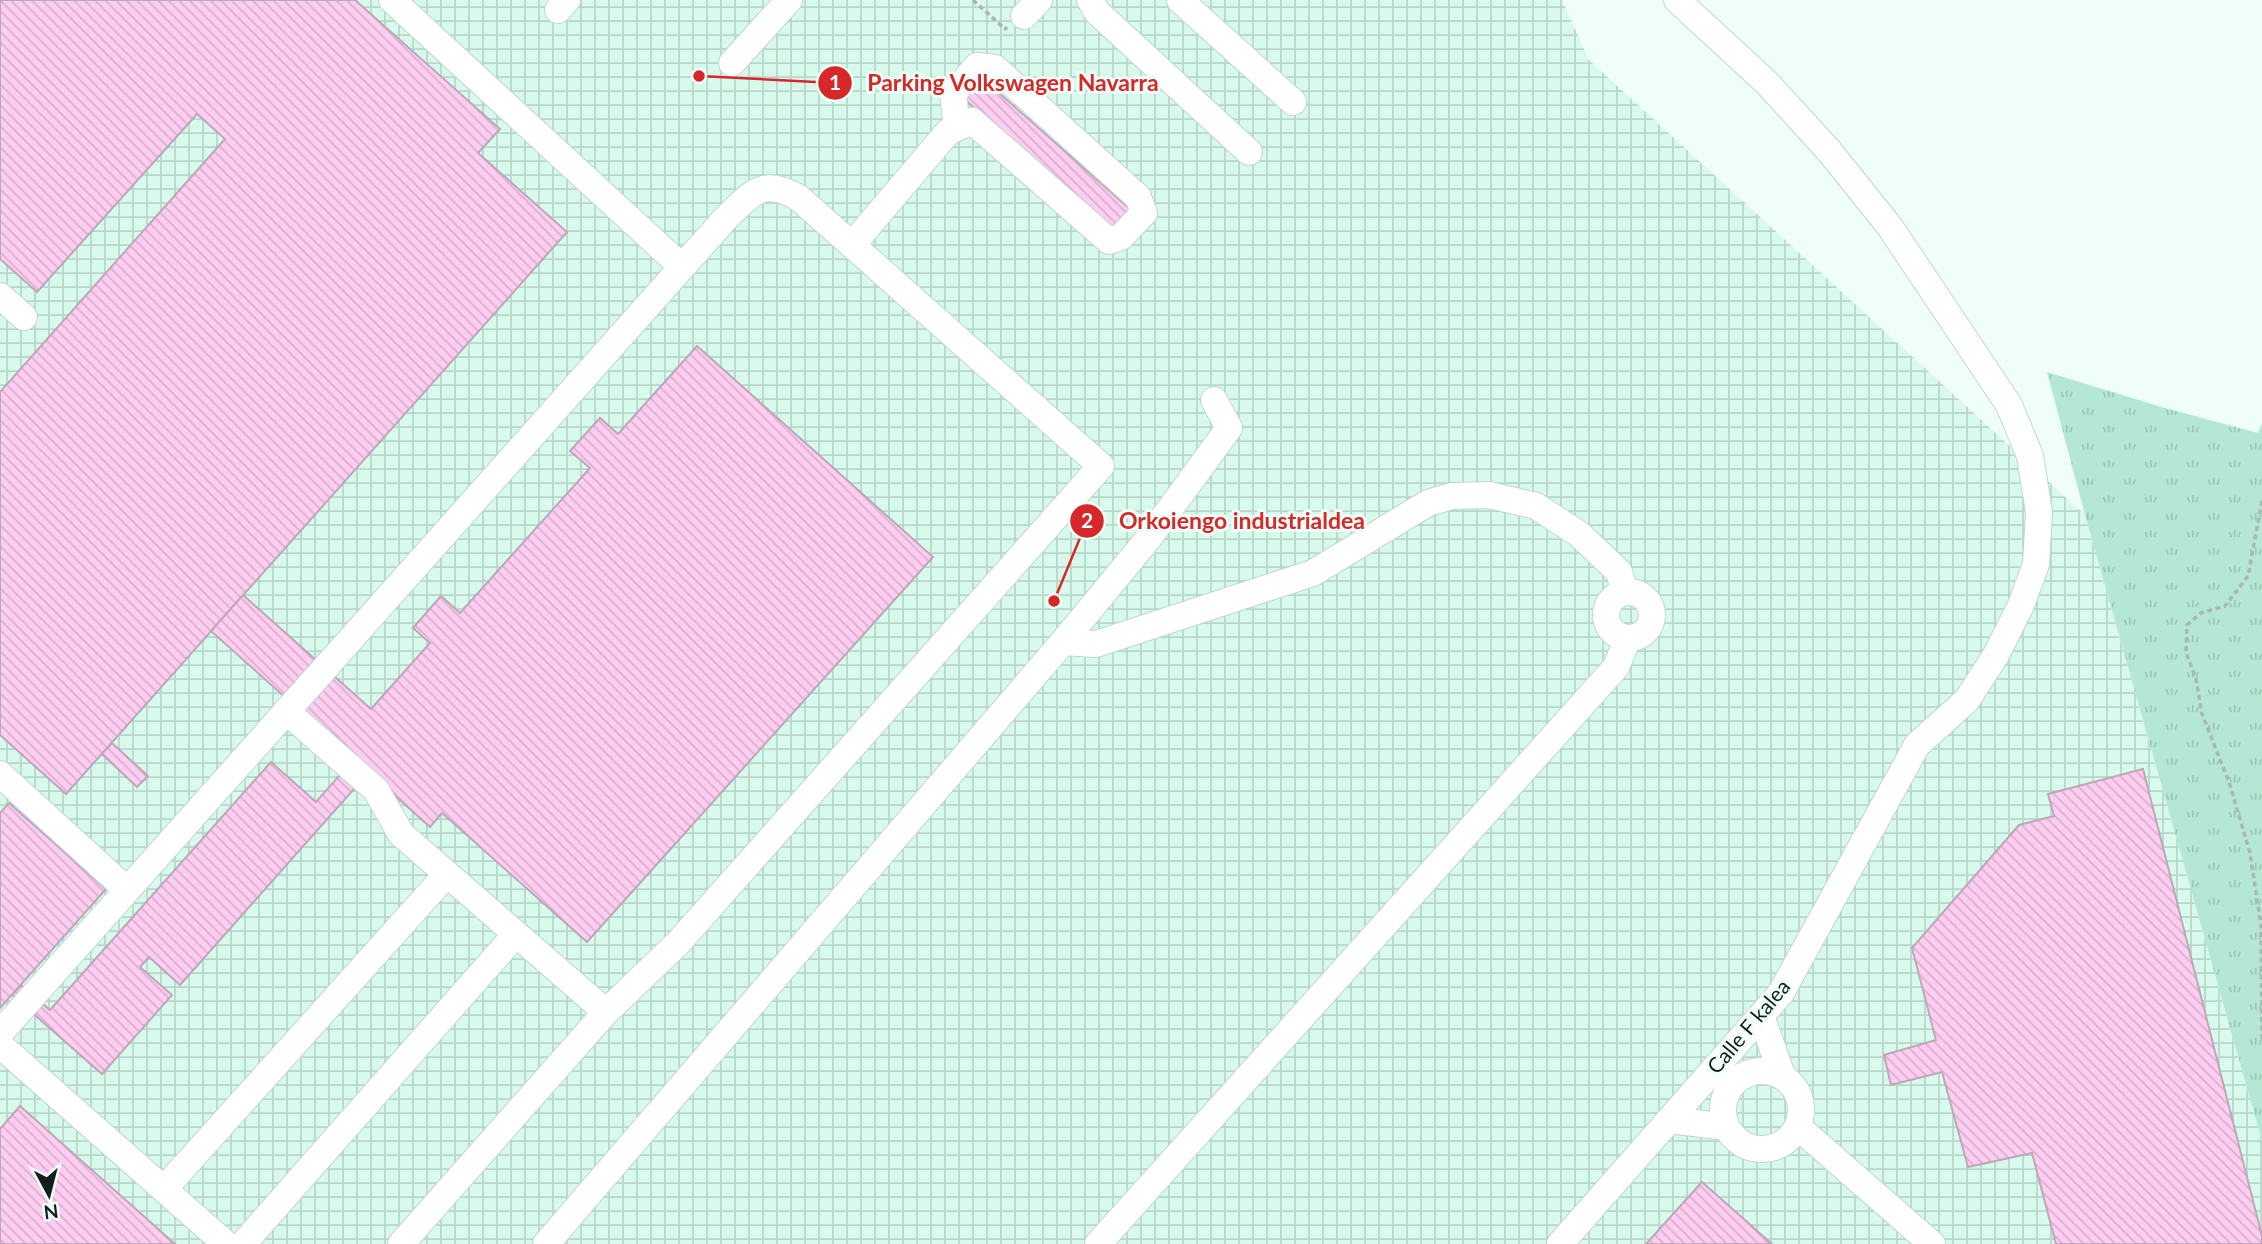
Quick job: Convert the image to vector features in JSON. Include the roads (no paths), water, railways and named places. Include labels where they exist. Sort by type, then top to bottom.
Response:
[{"type":"street","points":[[392,0],[682,267]]},
{"type":"street","points":[[732,63],[789,0]]},
{"type":"street","points":[[1090,0],[1097,12],[1249,152]]},
{"type":"street","points":[[1180,0],[1293,102]]},
{"type":"street","name":"Calle F kalea","points":[[1560,1244],[1782,993],[1917,745],[1967,700],[1996,655],[2021,605],[2036,564],[2039,512],[2030,456],[2010,405],[1890,227],[1830,152],[1767,83],[1677,0]]},
{"type":"street","points":[[852,245],[948,132],[957,128],[972,121],[1109,240],[1121,237],[1144,213],[1138,197],[995,68],[977,66],[953,94],[957,128]]},
{"type":"street","points":[[0,1033],[682,267],[751,193],[769,187],[783,188],[799,198],[1101,466],[678,943],[606,1012],[401,1244]]},
{"type":"street","points":[[0,296],[24,317]]},
{"type":"street","points":[[546,1244],[1063,642],[1148,539],[1229,428],[1214,400]]},
{"type":"street","points":[[1063,642],[1096,644],[1312,573],[1428,503],[1452,496],[1489,495],[1536,506],[1579,534],[1619,572],[1625,592],[1641,595],[1647,601],[1652,616],[1646,630],[1628,638],[1616,667],[1098,1244]]},
{"type":"street","points":[[286,711],[376,790],[401,834],[606,1012]]},
{"type":"street","points":[[0,774],[127,890]]},
{"type":"street","points":[[164,1189],[447,874]]},
{"type":"street","points":[[243,1244],[516,934]]},
{"type":"street","points":[[1761,1016],[1782,1075],[1798,1092],[1801,1116],[1798,1127],[1783,1143],[1762,1149],[1741,1143],[1727,1127],[1723,1106],[1726,1095],[1739,1078],[1759,1071],[1782,1075]]},
{"type":"street","points":[[0,1045],[226,1244]]},
{"type":"street","points":[[1670,1120],[1727,1127]]},
{"type":"street","points":[[1798,1127],[1932,1244]]},
{"type":"place","name":"Parking Volkswagen Navarra","points":[[699,76]]},
{"type":"place","name":"Orkoiengo industrialdea","points":[[1054,601]]}]
